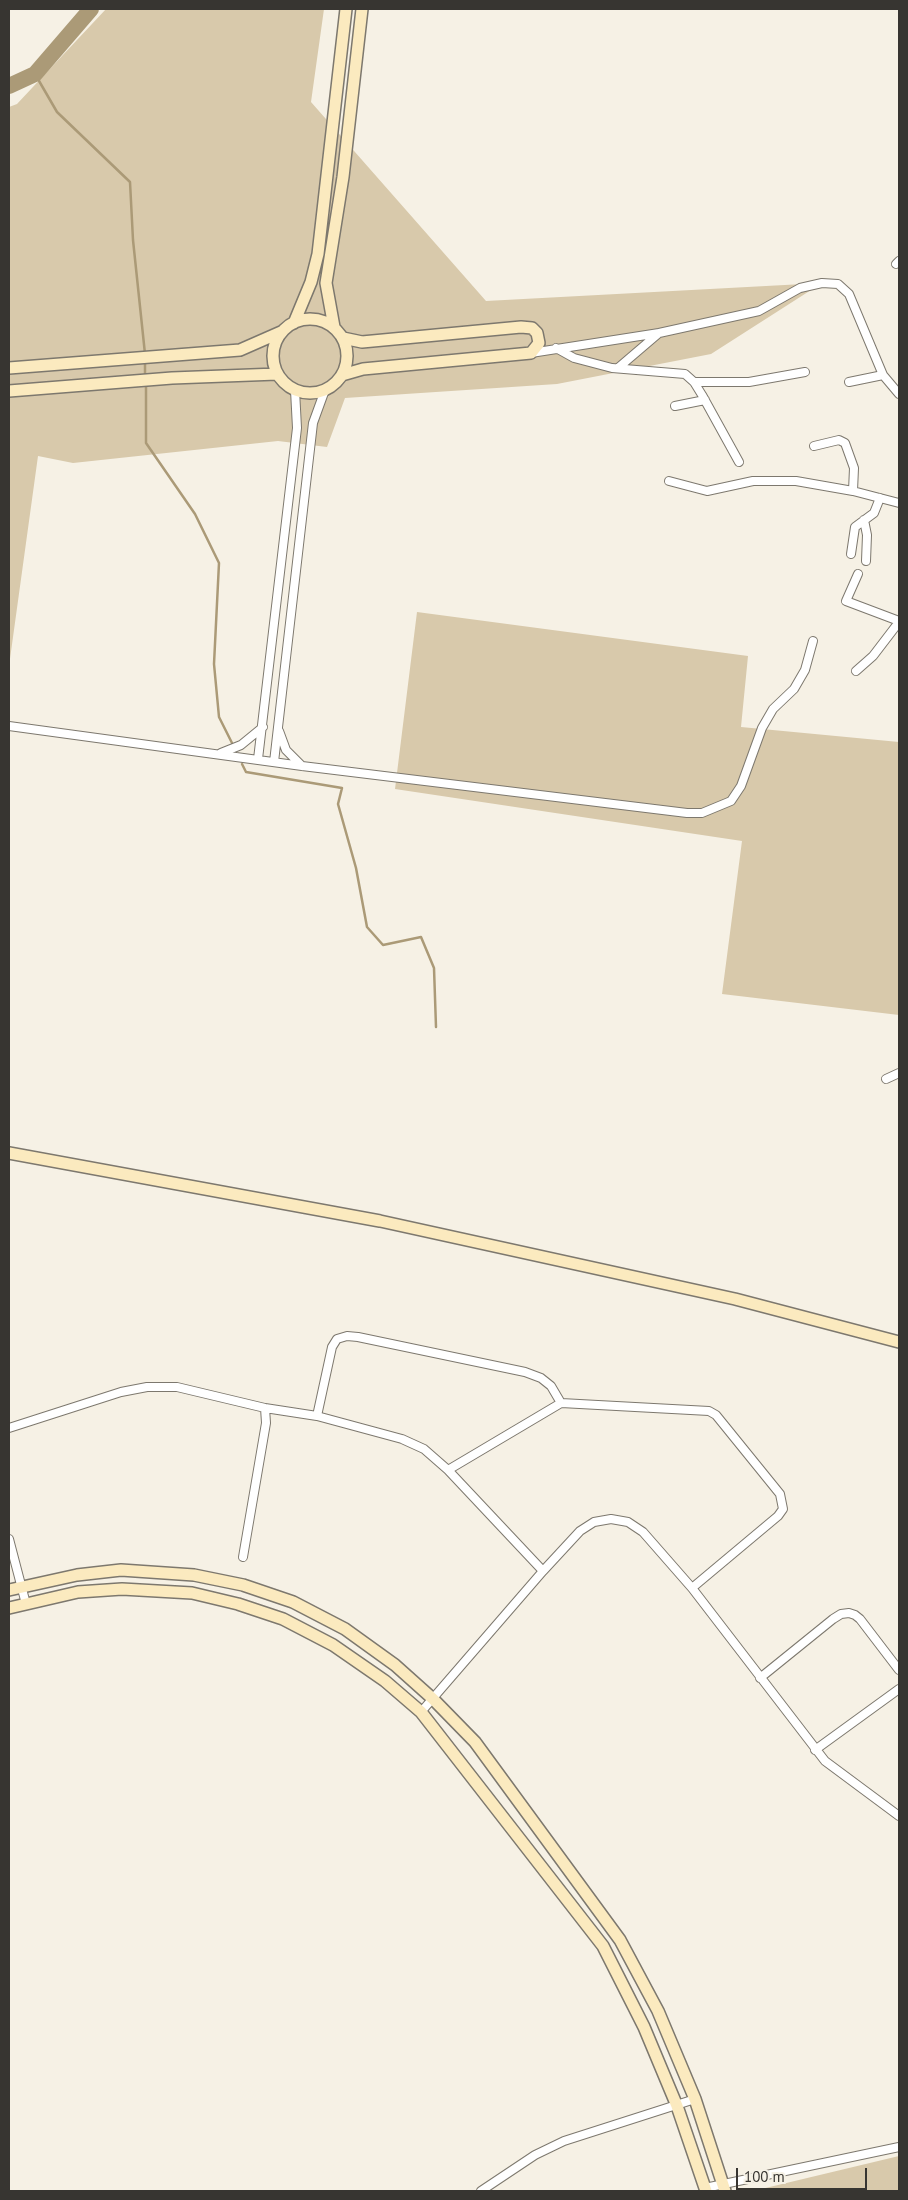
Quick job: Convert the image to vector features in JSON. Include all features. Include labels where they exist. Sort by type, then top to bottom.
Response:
[{"type":"street","points":[[294,322],[311,282],[318,254],[346,9]]},
{"type":"street","points":[[334,327],[326,283],[342,177],[362,9]]},
{"type":"street","points":[[281,332],[275,342],[273,353],[273,364],[277,374],[285,384],[295,390],[310,393],[325,390],[342,376],[363,369],[531,353],[660,334],[759,311],[800,288],[822,283],[838,284],[849,294],[883,375],[899,394]]},
{"type":"street","points":[[9,368],[240,350],[281,332],[294,322],[319,320],[334,327],[343,338],[348,357],[342,376]]},
{"type":"street","points":[[343,338],[362,342],[532,328],[537,333],[539,343],[531,353]]},
{"type":"street","points":[[618,368],[660,334]]},
{"type":"street","points":[[556,348],[574,358],[618,368],[685,374],[694,382],[739,462]]},
{"type":"street","points":[[694,382],[749,382],[805,372]]},
{"type":"street","points":[[9,391],[172,378],[277,374]]},
{"type":"street","points":[[849,382],[883,375]]},
{"type":"street","points":[[258,759],[264,727],[297,428],[295,390]]},
{"type":"street","points":[[274,762],[313,423],[325,390]]},
{"type":"street","points":[[675,406],[705,400]]},
{"type":"street","points":[[814,446],[839,440],[845,443],[854,468],[853,490]]},
{"type":"street","points":[[669,481],[707,491],[753,481],[796,482],[853,490],[899,503]]},
{"type":"street","points":[[851,554],[855,527],[874,513],[880,498]]},
{"type":"street","points":[[864,520],[867,536],[866,561]]},
{"type":"street","points":[[856,671],[873,656],[899,622],[846,601],[858,574]]},
{"type":"street","points":[[9,726],[302,766],[687,813],[702,813],[731,801],[741,786],[762,728],[773,710],[794,689],[805,670],[813,641]]},
{"type":"street","points":[[219,754],[241,745],[264,727]]},
{"type":"street","points":[[278,728],[286,750],[302,766]]},
{"type":"street","points":[[886,1079],[899,1073]]},
{"type":"street","points":[[9,1153],[380,1221],[726,1297],[899,1342]]},
{"type":"street","points":[[317,1416],[332,1346],[337,1339],[346,1336],[525,1372],[541,1378],[551,1386],[561,1403]]},
{"type":"street","points":[[9,1428],[121,1392],[147,1387],[177,1387],[265,1408],[317,1416],[402,1439],[424,1449],[448,1470],[543,1571]]},
{"type":"street","points":[[448,1470],[561,1403],[709,1411],[716,1415],[780,1494],[783,1508],[778,1516],[692,1588]]},
{"type":"street","points":[[243,1557],[266,1423],[265,1408]]},
{"type":"street","points":[[421,1712],[580,1531],[594,1522],[611,1519],[628,1522],[642,1532],[692,1588],[825,1761],[899,1816]]},
{"type":"street","points":[[9,1539],[26,1604]]},
{"type":"street","points":[[9,1590],[77,1575],[121,1570],[194,1575],[243,1585],[293,1602],[345,1629],[395,1665],[433,1699],[475,1742],[620,1940],[658,2011],[695,2099],[724,2188]]},
{"type":"street","points":[[9,1608],[78,1592],[122,1589],[192,1593],[238,1604],[283,1620],[333,1645],[385,1682],[421,1712],[603,1946],[644,2027],[677,2106],[705,2190],[724,2188],[899,2147]]},
{"type":"street","points":[[760,1678],[833,1619],[841,1614],[848,1613],[860,1619],[899,1670]]},
{"type":"street","points":[[816,1750],[899,1689]]},
{"type":"street","points":[[481,2191],[535,2155],[564,2140],[695,2099]]},
{"type":"shaded area","points":[[106,9],[324,9],[311,102],[486,301],[822,283],[711,354],[557,384],[345,398],[327,447],[278,441],[73,463],[38,456],[9,666],[9,107],[17,104]]},
{"type":"shaded area","points":[[417,612],[748,656],[741,727],[899,742],[899,1015],[722,994],[742,841],[395,789]]},
{"type":"shaded area","points":[[899,2156],[899,2191],[753,2191]]},
{"type":"waterway","points":[[9,86],[35,74],[91,9]]},
{"type":"waterway","points":[[35,74],[57,112],[130,182],[133,240],[145,354]]},
{"type":"waterway","points":[[145,362],[145,376]]},
{"type":"waterway","points":[[146,384],[146,443],[195,514],[219,563],[214,664],[219,717],[234,747]]},
{"type":"waterway","points":[[242,764],[246,772],[342,788],[338,804],[356,868],[367,927],[383,945],[421,937],[434,968],[436,1027]]}]
